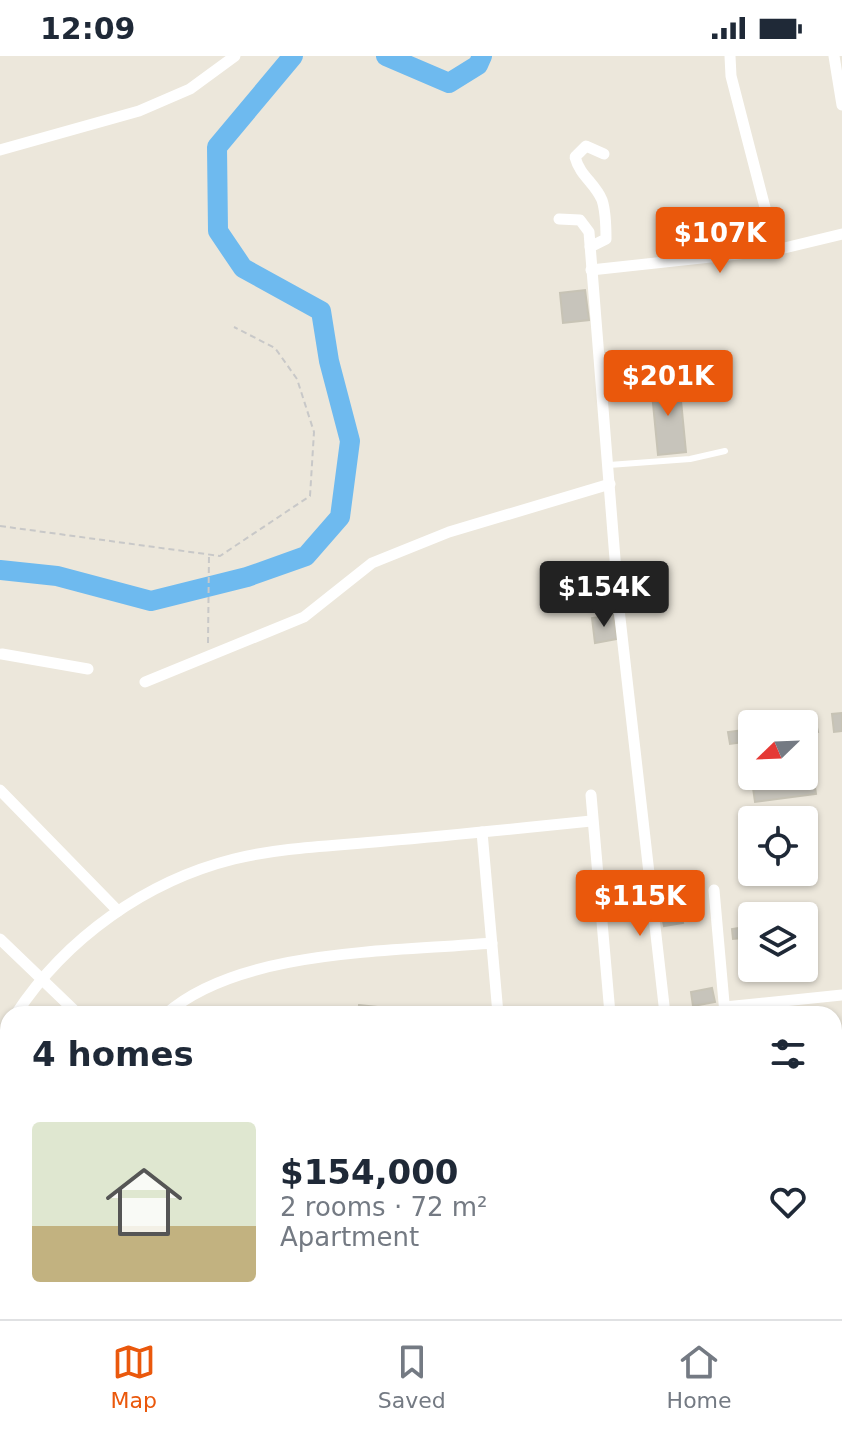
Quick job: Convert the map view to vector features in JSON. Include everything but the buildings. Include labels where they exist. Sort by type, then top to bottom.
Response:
[{"type":"street","points":[[0,150],[139,111],[190,89],[235,56]]},
{"type":"street","points":[[730,56],[731,76],[776,250]]},
{"type":"street","points":[[834,56],[842,105]]},
{"type":"street","points":[[590,247],[606,239],[605,218],[602,201],[581,176],[575,157],[586,146],[604,154]]},
{"type":"street","points":[[559,219],[580,220],[587,226],[590,247],[622,638],[664,1006]]},
{"type":"street","points":[[591,270],[776,250],[842,234]]},
{"type":"street","points":[[145,682],[304,617],[372,563],[449,532],[610,484]]},
{"type":"street","points":[[1,655],[88,669]]},
{"type":"street","points":[[0,790],[118,911]]},
{"type":"street","points":[[591,795],[609,1006]]},
{"type":"street","points":[[22,1006],[89,932],[118,911],[188,872],[236,858],[591,821]]},
{"type":"street","points":[[482,832],[497,1006]]},
{"type":"street","points":[[714,890],[725,1006]]},
{"type":"street","points":[[0,939],[69,1006]]},
{"type":"street","points":[[179,1006],[222,980],[278,963],[492,943]]},
{"type":"street","points":[[756,1006],[842,995]]},
{"type":"lane","points":[[609,465],[690,459],[725,451]]},
{"type":"path","points":[[0,526],[220,556],[310,496],[314,432],[297,379],[275,348],[234,327]]},
{"type":"path","points":[[207,656],[209,554]]},
{"type":"waterway","points":[[0,570],[57,576],[151,601],[247,577],[306,556],[340,517],[350,441],[329,361],[321,311],[243,268],[218,231],[217,147],[293,56]]},
{"type":"waterway","points":[[386,56],[449,83],[478,65],[482,56]]}]
